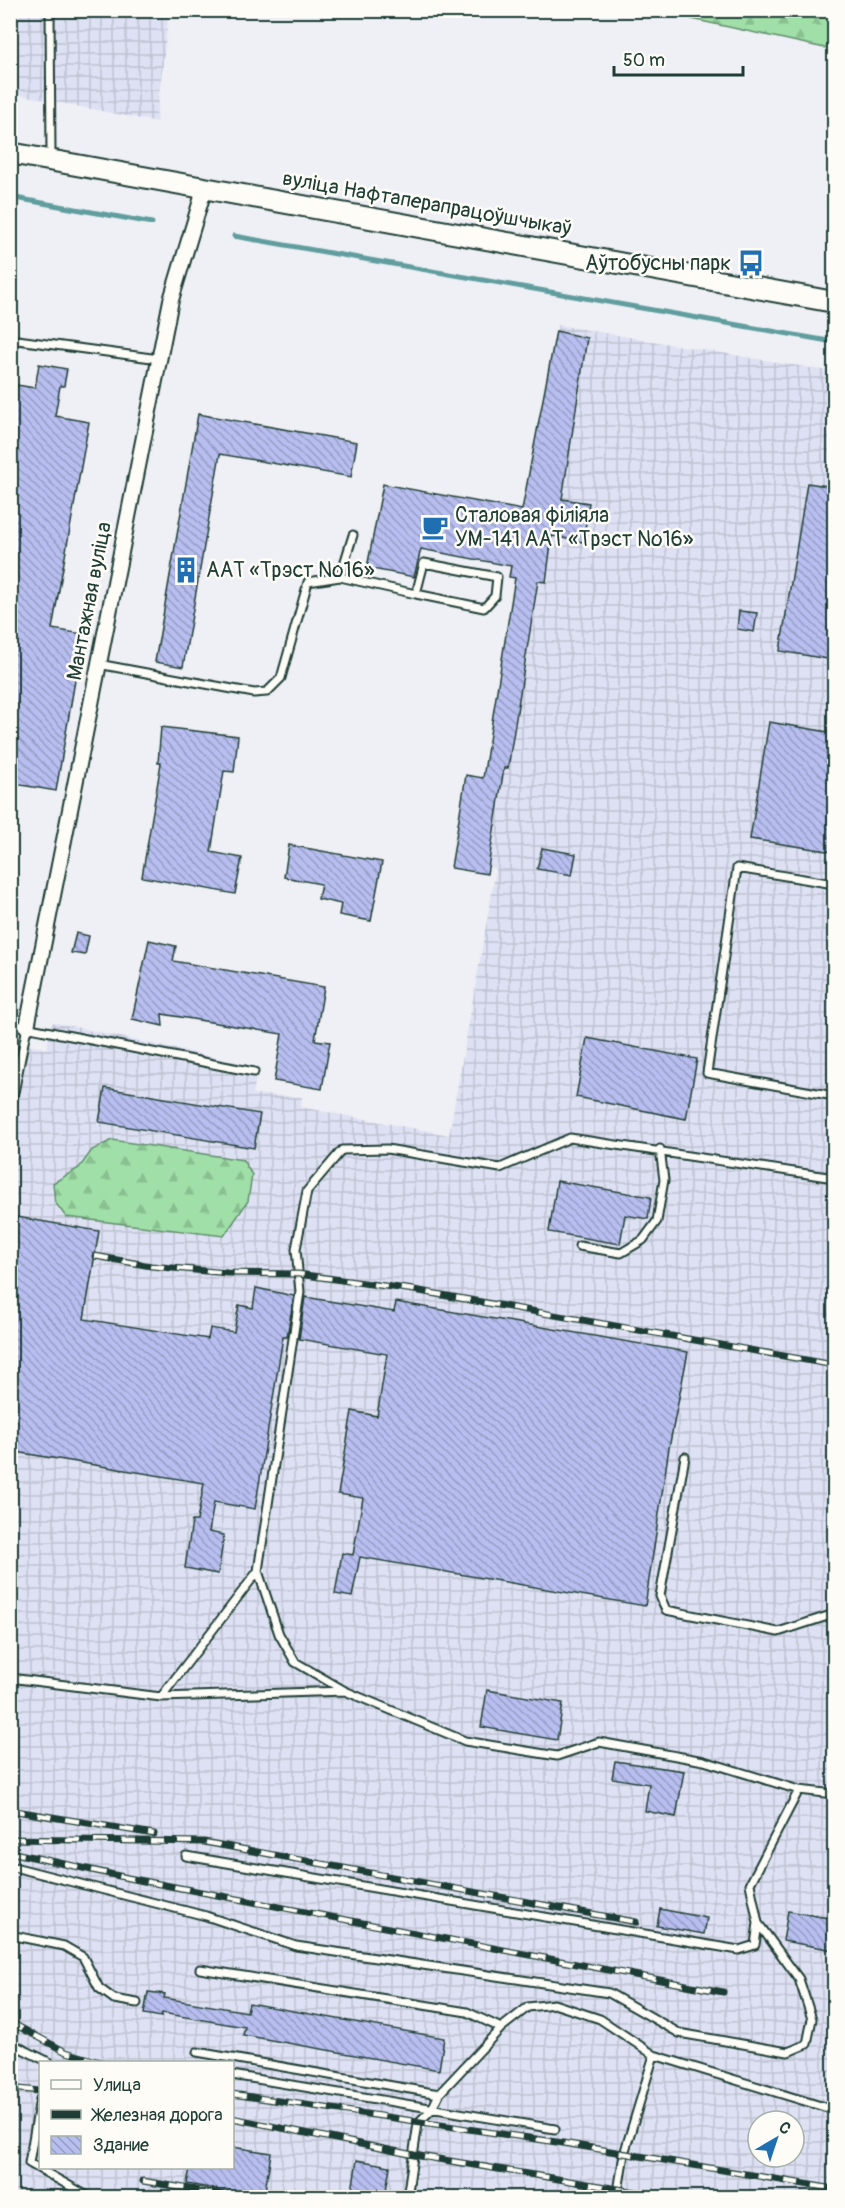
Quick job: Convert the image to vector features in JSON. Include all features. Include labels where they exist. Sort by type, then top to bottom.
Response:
[{"type":"main road","name":"вуліца Нафтаперапрацоўшчыкаў","points":[[10,153],[834,302]]},
{"type":"street","name":"Мантажная вуліца","points":[[27,1027],[171,300],[205,187]]},
{"type":"lane","points":[[50,10],[51,160]]},
{"type":"lane","points":[[10,339],[159,359]]},
{"type":"lane","points":[[340,577],[353,535]]},
{"type":"lane","points":[[98,664],[254,693],[267,692],[281,678],[309,582],[340,577],[416,594],[484,608],[495,596],[497,577],[424,563],[416,594]]},
{"type":"lane","points":[[834,884],[737,868],[707,1073],[834,1096]]},
{"type":"lane","points":[[10,1024],[254,1072]]},
{"type":"lane","points":[[10,1113],[27,1027]]},
{"type":"lane","points":[[834,1178],[660,1149],[570,1138],[500,1168],[387,1149],[342,1150],[307,1191],[296,1250],[300,1292],[258,1571],[279,1634],[295,1662],[345,1691],[465,1741],[557,1756],[599,1742],[704,1761],[799,1790],[834,1794]]},
{"type":"lane","points":[[579,1246],[621,1253],[643,1240],[657,1221],[664,1180],[660,1149]]},
{"type":"lane","points":[[685,1457],[660,1596],[666,1610],[778,1632],[834,1614]]},
{"type":"lane","points":[[161,1697],[258,1571]]},
{"type":"lane","points":[[10,1678],[161,1697],[345,1691]]},
{"type":"lane","points":[[186,1856],[739,1950],[755,1945],[758,1923],[750,1884],[799,1790]]},
{"type":"lane","points":[[10,1866],[206,1916],[296,1946],[609,1993],[679,2033],[788,2052],[807,2044],[812,2019],[799,1979],[758,1923]]},
{"type":"lane","points":[[10,1935],[64,1946],[82,1957],[99,1988],[114,1999],[137,2003]]},
{"type":"lane","points":[[200,1969],[467,2012],[501,2028]]},
{"type":"lane","points":[[407,2198],[418,2123],[432,2109],[439,2094],[501,2028],[528,2007],[554,2004],[600,2019],[654,2055],[834,2110]]},
{"type":"lane","points":[[10,2043],[47,2061]]},
{"type":"lane","points":[[197,2052],[439,2094]]},
{"type":"lane","points":[[616,2198],[624,2154],[654,2055]]},
{"type":"lane","points":[[234,2075],[555,2129]]},
{"type":"lane","points":[[39,2105],[29,2163],[39,2169]]},
{"type":"lane","points":[[39,2169],[90,2198]]},
{"type":"shaded area","points":[[10,11],[169,11],[156,122],[11,93]]},
{"type":"shaded area","points":[[558,325],[834,372],[834,2099],[801,2090],[834,2101],[834,2197],[11,2198],[10,1105],[23,1044],[47,1049],[52,1022],[258,1067],[253,1094],[302,1097],[301,1107],[449,1135],[496,869],[488,867],[504,768],[508,768],[539,582],[509,577]]},
{"type":"green space","points":[[655,11],[834,11],[834,50]]},
{"type":"green space","points":[[112,1140],[243,1160],[252,1175],[248,1201],[224,1236],[66,1217],[55,1202],[53,1183],[79,1168],[92,1150]]},
{"type":"building","points":[[556,331],[587,338],[562,499],[589,503],[583,542],[552,536],[546,582],[538,581],[508,768],[504,768],[487,874],[451,868],[466,775],[483,778],[515,578],[509,577],[511,566],[421,549],[414,577],[367,568],[383,484],[522,510]]},
{"type":"building","points":[[39,364],[67,369],[64,386],[60,386],[55,416],[89,422],[52,629],[83,634],[56,791],[10,783],[10,384],[35,388]]},
{"type":"building","name":"ААТ «Трэст №16»","points":[[198,414],[357,442],[351,477],[220,454],[183,667],[155,662]]},
{"type":"building","points":[[807,483],[834,487],[834,660],[780,651]]},
{"type":"building","points":[[739,611],[757,613],[754,632],[737,629]]},
{"type":"building","points":[[769,722],[834,733],[834,852],[750,839]]},
{"type":"building","points":[[161,727],[238,736],[234,772],[224,771],[211,852],[242,858],[235,894],[142,877],[161,763],[158,763]]},
{"type":"building","points":[[289,845],[382,862],[371,921],[339,915],[341,904],[318,899],[321,884],[284,877]]},
{"type":"building","points":[[542,848],[576,854],[572,875],[537,869]]},
{"type":"building","points":[[76,933],[89,936],[85,955],[71,953]]},
{"type":"building","points":[[149,940],[176,946],[173,961],[324,987],[315,1040],[330,1042],[322,1089],[274,1081],[282,1034],[162,1014],[163,1026],[132,1019]]},
{"type":"building","points":[[587,1038],[697,1059],[686,1119],[576,1097]]},
{"type":"building","points":[[105,1088],[260,1114],[254,1148],[99,1122]]},
{"type":"building","points":[[557,1181],[651,1197],[648,1219],[625,1215],[620,1244],[549,1232]]},
{"type":"building","points":[[17,1217],[99,1231],[84,1319],[208,1339],[210,1328],[234,1332],[239,1305],[253,1308],[256,1288],[294,1296],[287,1337],[283,1337],[255,1509],[214,1502],[209,1532],[224,1535],[218,1574],[185,1568],[192,1521],[197,1521],[204,1483],[10,1451],[10,1255]]},
{"type":"building","points":[[305,1297],[394,1312],[396,1302],[688,1352],[669,1448],[645,1606],[360,1557],[352,1597],[335,1594],[342,1553],[353,1555],[363,1498],[338,1494],[352,1411],[377,1416],[387,1354],[299,1339]]},
{"type":"building","points":[[487,1690],[563,1703],[557,1740],[481,1727]]},
{"type":"building","points":[[615,1761],[684,1771],[676,1817],[645,1811],[649,1784],[612,1778]]},
{"type":"building","points":[[660,1909],[707,1918],[704,1934],[657,1926]]},
{"type":"building","points":[[788,1911],[834,1919],[834,1950],[783,1941]]},
{"type":"building","points":[[148,1992],[165,1994],[164,1998],[247,2012],[249,2003],[444,2038],[439,2070],[243,2035],[245,2027],[162,2013],[161,2017],[144,2014]]},
{"type":"building","points":[[234,2147],[271,2153],[264,2198],[216,2198],[217,2189],[187,2184],[190,2169],[234,2169]]},
{"type":"building","points":[[357,2160],[390,2166],[385,2197],[352,2191]]},
{"type":"waterway","points":[[10,197],[152,223]]},
{"type":"waterway","points":[[234,236],[834,342]]},
{"type":"railway","points":[[95,1256],[151,1266],[227,1273],[298,1274],[414,1290],[834,1365]]},
{"type":"railway","points":[[10,1810],[154,1834]]},
{"type":"railway","points":[[10,1839],[204,1842],[636,1922]]},
{"type":"railway","points":[[10,1852],[128,1878],[723,1992]]},
{"type":"railway","points":[[10,2022],[66,2052],[97,2061]]},
{"type":"railway","points":[[19,2089],[39,2091]]},
{"type":"railway","points":[[234,2094],[563,2143],[834,2189]]},
{"type":"railway","points":[[234,2118],[414,2155],[672,2198]]},
{"type":"railway","points":[[143,2181],[243,2198]]},
{"type":"place","name":"Аўтобусны парк","points":[[751,263]]},
{"type":"place","name":"Сталовая філіяла УМ-141 ААТ «Трэст №16»","points":[[435,527]]},
{"type":"place","name":"ААТ «Трэст №16»","points":[[186,570]]}]
